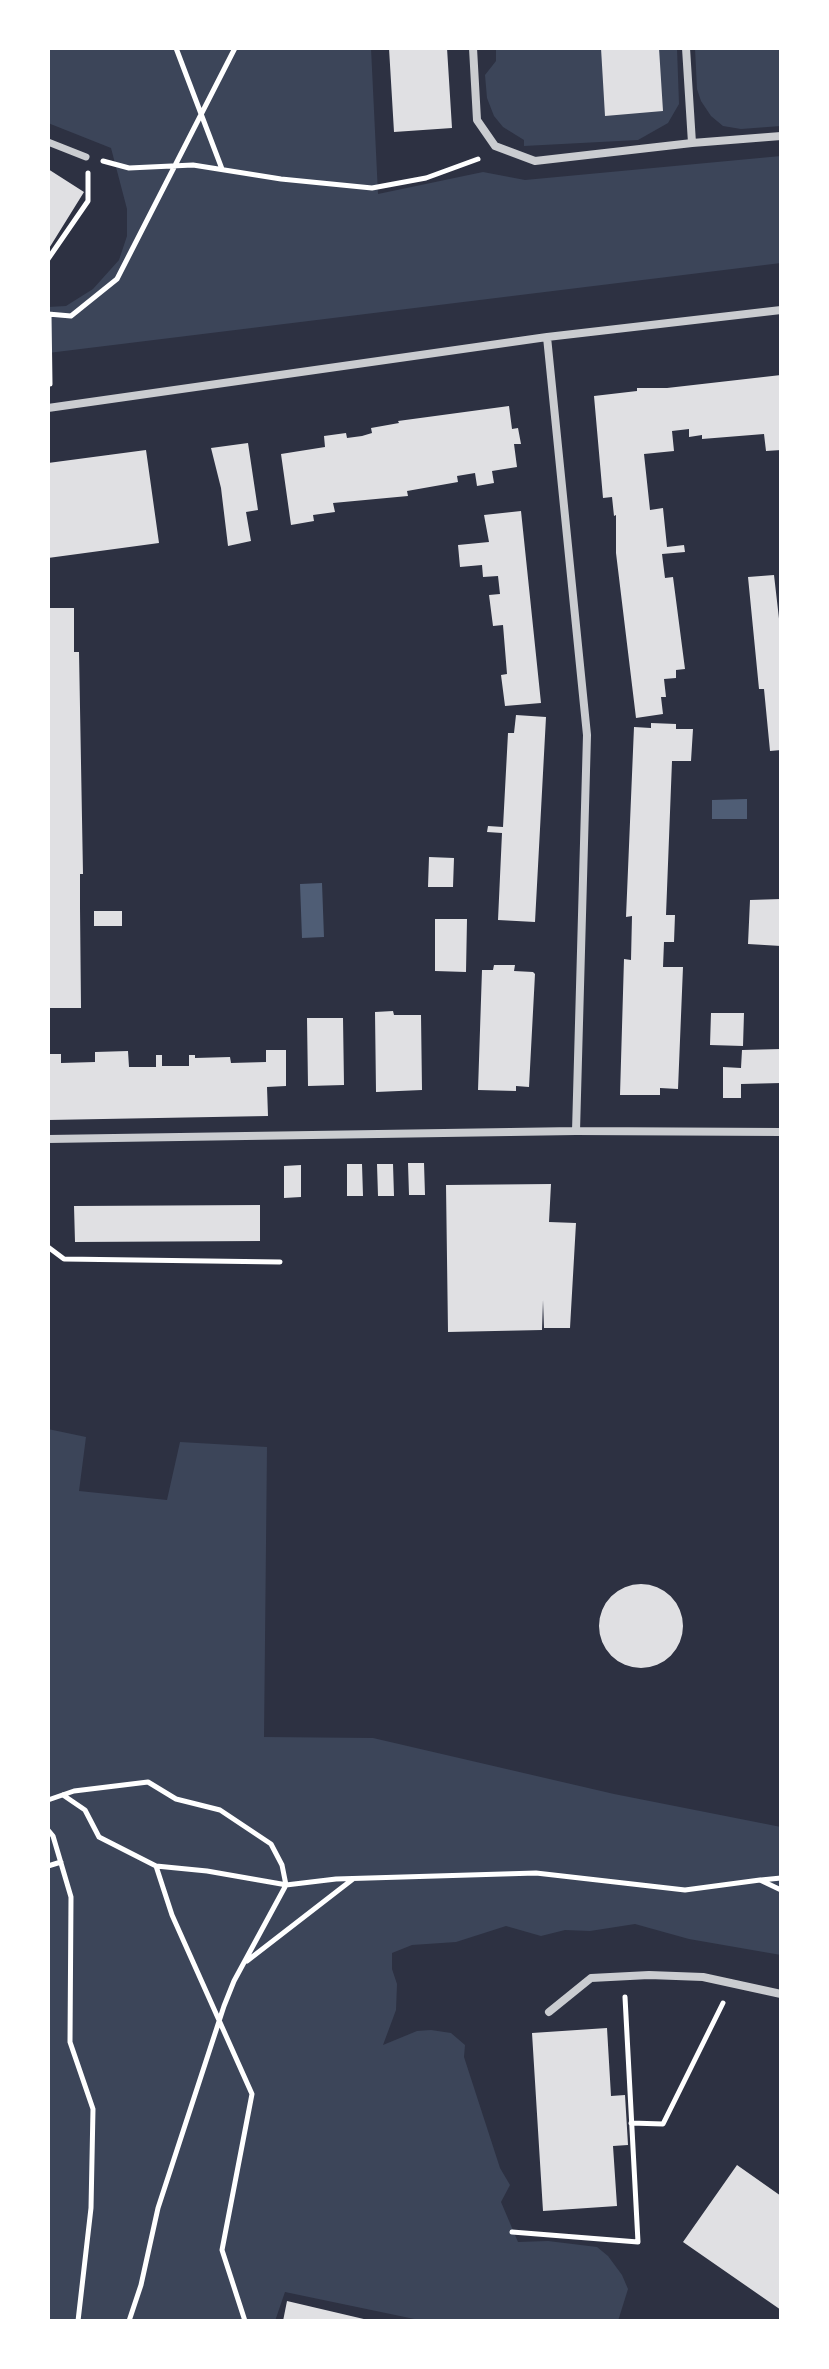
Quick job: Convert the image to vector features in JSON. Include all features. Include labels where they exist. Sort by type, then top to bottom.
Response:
[{"type":"street","points":[[473,48],[477,120],[495,146],[535,161],[781,136]]},
{"type":"street","points":[[686,48],[692,143]]},
{"type":"street","points":[[48,142],[86,157]]},
{"type":"street","points":[[48,408],[547,337],[781,310]]},
{"type":"street","points":[[547,337],[587,735],[576,1131]]},
{"type":"street","points":[[48,1139],[576,1131],[781,1132]]},
{"type":"street","points":[[549,2012],[591,1978],[703,1977],[781,1994]]},
{"type":"path","points":[[176,48],[222,169]]},
{"type":"path","points":[[50,384],[48,315],[71,316],[117,279],[235,48]]},
{"type":"path","points":[[48,259],[88,201],[86,157],[129,168],[193,165],[281,179],[372,188],[426,178],[482,158],[495,146]]},
{"type":"path","points":[[48,1247],[64,1259],[280,1262]]},
{"type":"path","points":[[48,1800],[74,1791],[148,1782],[176,1799],[220,1810],[271,1844],[282,1865],[286,1885],[234,1981],[219,2021],[158,2208],[141,2285],[129,2321]]},
{"type":"path","points":[[63,1794],[85,1810],[99,1837],[156,1866],[207,1871],[286,1885],[353,1879],[536,1873],[685,1890],[781,1878]]},
{"type":"path","points":[[48,1830],[53,1836],[71,1897],[70,2042],[93,2109],[91,2208],[78,2321]]},
{"type":"path","points":[[48,1866],[61,1862]]},
{"type":"path","points":[[156,1866],[172,1915],[252,2094],[222,2250],[245,2321]]},
{"type":"path","points":[[243,1964],[353,1879]]},
{"type":"path","points":[[760,1880],[781,1890]]},
{"type":"path","points":[[512,2232],[638,2242],[625,1976]]},
{"type":"path","points":[[631,2123],[663,2124],[733,1984]]},
{"type":"shaded area","points":[[48,48],[371,48],[378,194],[483,172],[525,180],[781,156],[781,263],[48,353],[48,307],[66,306],[93,289],[119,260],[127,236],[127,209],[111,148],[48,123]]},
{"type":"shaded area","points":[[496,48],[677,48],[679,104],[668,123],[638,140],[524,146],[524,140],[503,127],[494,116],[487,98],[485,75],[496,61]]},
{"type":"shaded area","points":[[695,48],[781,48],[781,126],[741,129],[723,126],[711,116],[697,89]]},
{"type":"shaded area","points":[[747,799],[747,819],[712,819],[712,800]]},
{"type":"shaded area","points":[[322,883],[324,937],[302,938],[300,884]]},
{"type":"shaded area","points":[[48,1429],[86,1437],[79,1491],[167,1500],[180,1442],[267,1447],[264,1737],[373,1738],[614,1794],[781,1827],[781,1955],[689,1939],[635,1924],[590,1931],[565,1930],[541,1936],[506,1926],[456,1942],[412,1945],[392,1953],[392,1969],[397,1984],[396,2010],[383,2045],[417,2031],[431,2030],[451,2033],[465,2045],[464,2057],[500,2168],[510,2185],[501,2202],[518,2242],[548,2241],[597,2247],[608,2256],[628,2289],[618,2321],[424,2321],[285,2292],[275,2321],[48,2321]]},
{"type":"building","points":[[389,48],[447,48],[452,128],[394,132]]},
{"type":"building","points":[[601,48],[659,48],[663,111],[605,116]]},
{"type":"building","points":[[48,169],[84,192],[48,250]]},
{"type":"building","points":[[781,375],[781,450],[766,451],[764,434],[702,439],[702,435],[689,437],[689,429],[672,431],[674,451],[644,454],[650,510],[663,508],[667,547],[684,545],[685,552],[662,554],[665,578],[673,577],[685,669],[676,670],[676,678],[664,679],[666,697],[661,697],[663,714],[636,718],[616,553],[616,515],[612,497],[603,498],[594,396],[637,391],[637,388],[667,388]]},
{"type":"building","points":[[509,406],[512,429],[518,428],[521,444],[514,444],[517,467],[492,471],[494,483],[477,486],[475,473],[457,476],[458,482],[407,491],[408,496],[333,503],[335,512],[313,515],[314,521],[291,525],[281,454],[325,447],[324,436],[346,433],[347,438],[362,436],[372,433],[371,428],[398,421]]},
{"type":"building","points":[[248,443],[258,510],[246,512],[251,541],[228,546],[221,488],[211,448]]},
{"type":"building","points":[[146,450],[159,543],[48,558],[48,463]]},
{"type":"building","points":[[521,511],[541,703],[505,706],[501,675],[507,674],[503,625],[493,626],[489,595],[500,594],[498,576],[483,577],[482,565],[460,567],[458,545],[489,542],[484,515]]},
{"type":"building","points":[[774,575],[781,636],[781,750],[770,751],[764,689],[759,689],[748,577]]},
{"type":"building","points":[[48,608],[74,608],[74,652],[79,652],[83,874],[80,874],[81,1008],[48,1008]]},
{"type":"building","points":[[516,715],[546,717],[535,922],[498,920],[502,833],[487,832],[488,826],[503,827],[508,733],[514,733]]},
{"type":"building","points":[[651,723],[676,724],[676,729],[693,729],[691,761],[672,761],[666,915],[675,915],[674,942],[664,942],[663,967],[683,967],[678,1089],[660,1088],[660,1095],[620,1095],[624,959],[631,960],[632,916],[626,917],[634,727],[651,728]]},
{"type":"building","points":[[429,857],[454,858],[453,887],[428,887]]},
{"type":"building","points":[[781,899],[781,946],[748,944],[750,900]]},
{"type":"building","points":[[94,911],[122,911],[122,926],[94,926]]},
{"type":"building","points":[[435,919],[467,919],[466,972],[435,971]]},
{"type":"building","points":[[494,965],[515,965],[514,971],[535,974],[529,1087],[516,1086],[516,1091],[478,1090],[482,970],[493,970]]},
{"type":"building","points":[[393,1011],[394,1015],[421,1015],[422,1090],[376,1092],[375,1012]]},
{"type":"building","points":[[711,1013],[744,1013],[743,1046],[710,1045]]},
{"type":"building","points":[[307,1018],[343,1018],[344,1085],[308,1086]]},
{"type":"building","points":[[781,1049],[781,1083],[741,1084],[741,1098],[723,1098],[723,1067],[741,1068],[742,1050]]},
{"type":"building","points":[[266,1050],[286,1050],[286,1086],[267,1087],[268,1116],[48,1120],[48,1054],[61,1054],[61,1063],[95,1062],[95,1052],[128,1051],[129,1067],[156,1067],[156,1055],[162,1055],[162,1066],[189,1066],[189,1055],[195,1055],[195,1058],[230,1057],[231,1063],[266,1062]]},
{"type":"building","points":[[408,1163],[424,1163],[425,1195],[409,1195]]},
{"type":"building","points":[[347,1164],[362,1164],[363,1196],[347,1196]]},
{"type":"building","points":[[377,1164],[393,1164],[394,1196],[378,1196]]},
{"type":"building","points":[[301,1165],[301,1197],[284,1198],[284,1166]]},
{"type":"building","points":[[551,1184],[549,1222],[576,1223],[570,1328],[544,1328],[543,1300],[542,1330],[448,1332],[446,1185]]},
{"type":"building","points":[[260,1205],[260,1241],[75,1242],[74,1206]]},
{"type":"building","points":[[641,1584],[664,1591],[676,1603],[683,1626],[676,1649],[664,1661],[641,1668],[618,1661],[606,1649],[599,1626],[606,1603],[618,1591]]},
{"type":"building","points":[[607,2028],[611,2096],[625,2095],[628,2145],[613,2146],[617,2206],[543,2211],[532,2033]]},
{"type":"building","points":[[737,2165],[781,2196],[781,2310],[683,2242]]},
{"type":"building","points":[[287,2301],[368,2320],[368,2321],[283,2321]]}]
